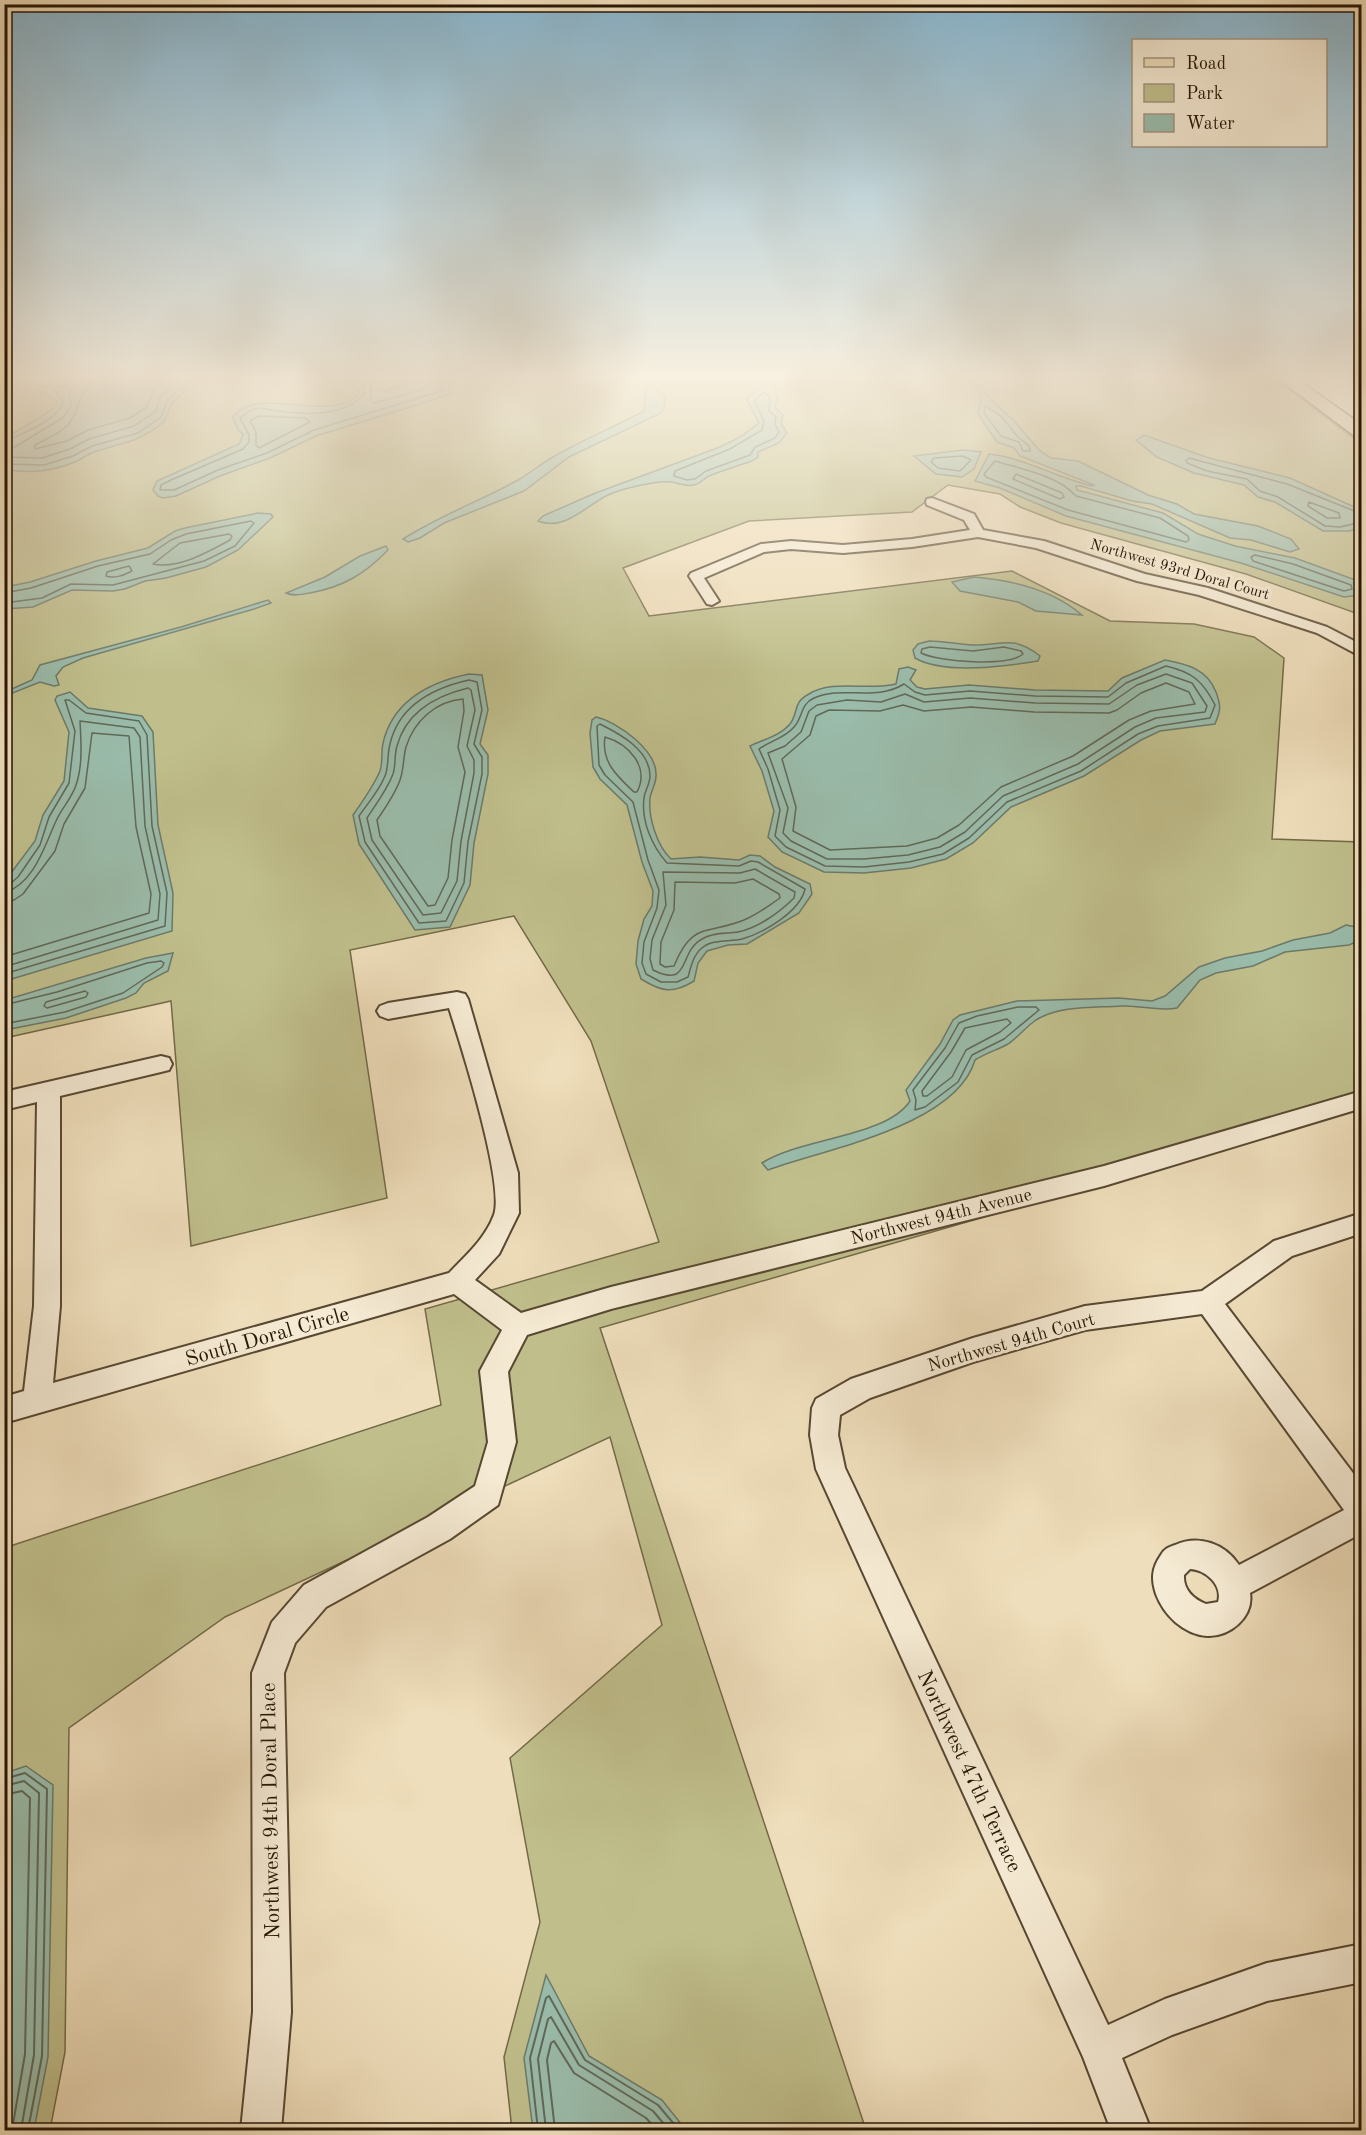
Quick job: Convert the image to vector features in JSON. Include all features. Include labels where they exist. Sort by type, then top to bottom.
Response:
[{"type":"street","points":[[932,501],[969,517],[978,533]]},
{"type":"street","name":"Northwest 93rd Doral Court","points":[[712,601],[696,576],[760,548],[790,545],[843,549],[912,543],[978,533],[1039,544],[1142,578],[1203,591],[1322,630],[1362,652]]},
{"type":"street","points":[[388,1011],[457,999],[506,1173],[507,1213],[490,1247],[457,1282],[518,1326]]},
{"type":"street","points":[[4,1101],[161,1064]]},
{"type":"street","points":[[37,1401],[47,1306],[49,1090]]},
{"type":"street","name":"Northwest 94th Avenue","points":[[518,1326],[611,1298],[1104,1176],[1362,1099]]},
{"type":"street","name":"Northwest 94th Court","points":[[826,1408],[861,1388],[973,1350],[1085,1318],[1208,1302],[1283,1248],[1362,1223]]},
{"type":"street","name":"South Doral Circle","points":[[4,1410],[457,1282]]},
{"type":"street","points":[[1208,1302],[1362,1510]]},
{"type":"street","name":"Northwest 94th Doral Place","points":[[261,2130],[272,2012],[268,1673],[283,1632],[315,1596],[439,1528],[487,1495],[502,1442],[494,1371],[518,1326]]},
{"type":"street","name":"Northwest 47th Terrace","points":[[826,1408],[824,1435],[831,1469],[1098,2049],[1131,2130]]},
{"type":"street","points":[[1233,1585],[1362,1517]]},
{"type":"street","points":[[1098,2049],[1165,2018],[1267,1982],[1362,1963]]},
{"type":"green space","points":[[5,474],[1361,474],[1361,615],[1246,574],[1061,523],[1020,507],[1000,494],[948,485],[912,512],[749,521],[623,568],[649,616],[1012,571],[1110,621],[1194,624],[1254,637],[1284,658],[1272,839],[1361,842],[1361,1108],[600,1328],[866,2130],[512,2130],[504,2057],[540,1922],[510,1758],[662,1625],[610,1437],[225,1617],[69,1728],[65,2052],[50,2130],[5,2130],[4,1548],[441,1405],[425,1309],[659,1242],[591,1041],[514,916],[350,950],[387,1198],[191,1246],[171,1001],[5,1038]]},
{"type":"water","points":[[173,474],[227,474],[176,496],[163,498],[153,490],[157,481]]},
{"type":"water","points":[[528,474],[547,474],[524,491],[444,523],[420,538],[408,542],[403,539],[431,523]]},
{"type":"water","points":[[648,474],[716,474],[688,486],[671,482],[639,485],[608,495],[566,520],[557,523],[538,521],[543,516]]},
{"type":"water","points":[[936,474],[967,474],[962,477]]},
{"type":"water","points":[[979,474],[1055,474],[1094,485],[1065,474],[1104,474],[1148,495],[1177,504],[1194,514],[1258,526],[1291,539],[1299,549],[1290,552],[1251,540],[1230,538],[1152,504],[1076,486],[1077,490],[1163,513],[1198,534],[1235,546],[1295,558],[1361,582],[1361,595],[1344,597],[1241,563],[1066,516],[1000,488],[975,481]]},
{"type":"water","points":[[1197,474],[1272,474],[1290,478],[1361,510],[1361,526],[1350,531],[1323,531],[1275,502],[1258,497],[1244,485]]},
{"type":"water","points":[[258,513],[271,514],[273,517],[238,550],[206,567],[145,581],[125,589],[72,590],[33,607],[5,609],[5,587],[148,548],[175,531],[185,528]]},
{"type":"water","points":[[386,546],[388,550],[371,566],[343,583],[310,593],[295,595],[286,593],[325,577],[360,556]]},
{"type":"water","points":[[974,577],[1031,588],[1058,599],[1082,615],[1036,611],[1018,602],[960,591],[952,582]]},
{"type":"water","points":[[268,600],[271,603],[254,609],[83,658],[63,667],[56,676],[59,685],[40,682],[5,696],[5,692],[32,680],[40,665],[181,627]]},
{"type":"water","points":[[929,641],[972,645],[1014,643],[1031,649],[1040,656],[1038,661],[1009,665],[975,668],[942,666],[915,658],[913,650],[918,644]]},
{"type":"water","points":[[1165,660],[1195,669],[1212,684],[1219,705],[1215,724],[1160,731],[1141,740],[1084,776],[1011,807],[973,843],[946,859],[911,868],[864,873],[824,872],[782,852],[768,837],[774,811],[762,771],[750,746],[786,728],[793,720],[800,701],[809,694],[829,687],[896,684],[899,669],[908,667],[916,670],[910,680],[917,687],[925,689],[969,685],[1035,690],[1108,691],[1122,678]]},
{"type":"water","points":[[469,674],[482,675],[488,710],[480,744],[488,755],[488,774],[474,843],[470,885],[450,927],[415,930],[359,844],[353,815],[380,771],[383,743],[388,728],[404,704],[427,688]]},
{"type":"water","points":[[70,692],[88,708],[142,716],[153,732],[158,825],[173,893],[172,931],[5,981],[5,881],[35,841],[43,815],[64,781],[69,732],[55,700],[57,696]]},
{"type":"water","points":[[596,717],[625,731],[651,757],[656,776],[650,798],[652,822],[662,847],[671,859],[700,857],[739,860],[750,855],[760,856],[775,867],[810,884],[812,894],[799,913],[747,944],[728,945],[707,951],[698,963],[694,981],[674,990],[661,989],[641,979],[636,964],[638,941],[644,919],[652,906],[653,891],[642,862],[627,805],[600,779],[593,767],[590,733],[592,720]]},
{"type":"water","points":[[1346,925],[1356,927],[1360,934],[1356,942],[1349,945],[1285,952],[1253,966],[1216,973],[1200,980],[1177,1008],[1089,1007],[1045,1015],[1008,1044],[975,1060],[963,1083],[943,1102],[916,1118],[886,1132],[768,1170],[762,1163],[798,1148],[863,1130],[899,1113],[910,1101],[906,1090],[940,1044],[953,1020],[960,1015],[1017,1001],[1119,998],[1152,1001],[1165,996],[1199,967],[1225,958],[1262,951],[1293,940],[1330,933]]},
{"type":"water","points":[[173,953],[168,971],[144,983],[136,993],[126,998],[66,1018],[5,1030],[5,1000],[146,958]]},
{"type":"water","points":[[26,1766],[53,1785],[48,2057],[34,2130],[5,2130],[5,1773]]},
{"type":"water","points":[[546,1975],[589,2056],[662,2100],[686,2130],[533,2130],[524,2058]]}]
